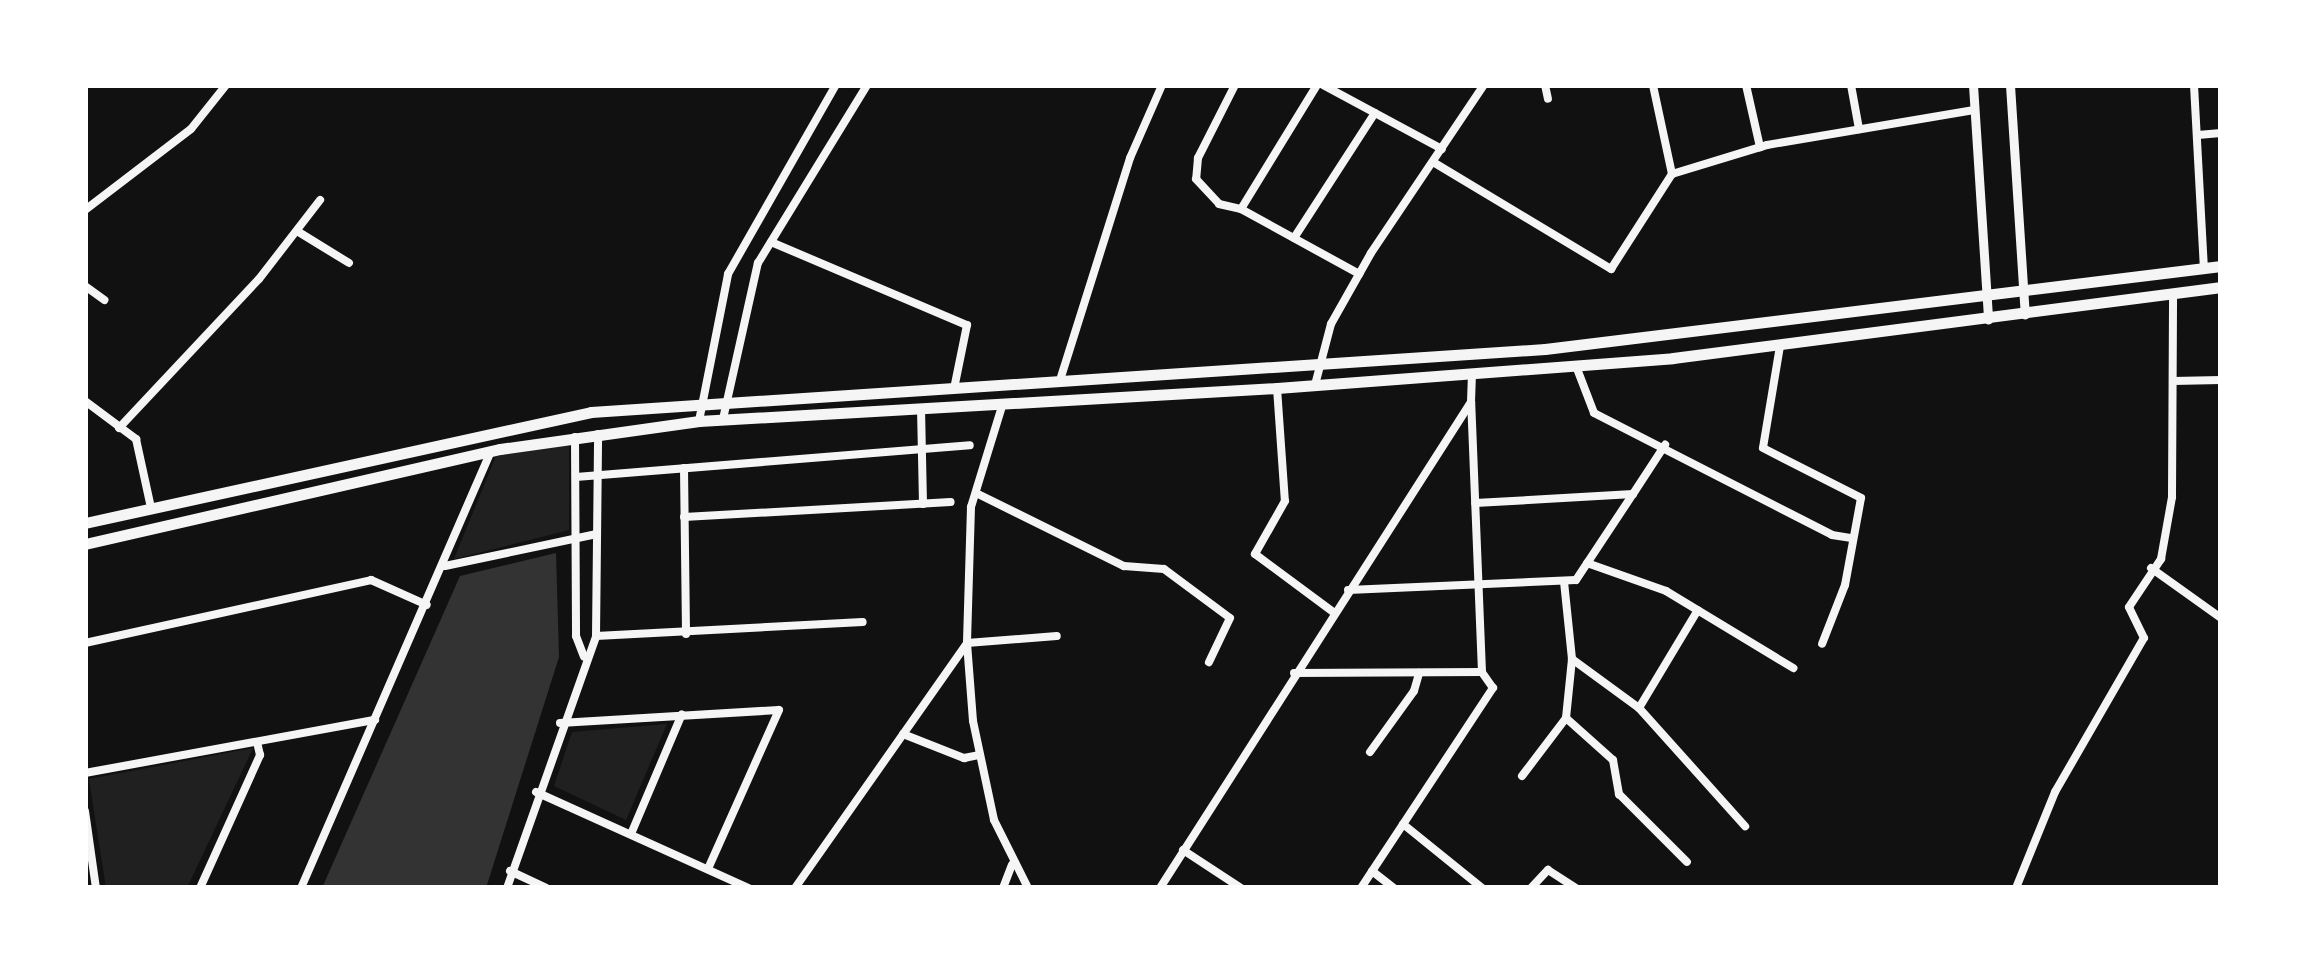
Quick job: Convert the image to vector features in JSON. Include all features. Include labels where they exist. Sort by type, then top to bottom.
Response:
[{"type":"highway","points":[[85,523],[499,428],[703,400],[1545,349],[1985,298],[2221,266]]},
{"type":"highway","points":[[85,544],[491,452],[598,432],[699,420],[1277,388],[1576,366],[1780,346],[2221,287]]},
{"type":"street","points":[[85,210],[191,130],[226,85]]},
{"type":"street","points":[[699,420],[728,274],[836,85]]},
{"type":"street","points":[[723,419],[758,262],[867,85]]},
{"type":"street","points":[[1062,377],[1130,158],[1162,85]]},
{"type":"street","points":[[1235,85],[1198,158],[1196,178],[1219,204],[1241,208],[1359,274]]},
{"type":"street","points":[[1241,208],[1320,85],[1442,149]]},
{"type":"street","points":[[1315,385],[1317,363],[1359,274],[1484,85]]},
{"type":"street","points":[[1545,85],[1548,99]]},
{"type":"street","points":[[1653,85],[1672,174]]},
{"type":"street","points":[[1746,85],[1760,147]]},
{"type":"street","points":[[1851,85],[1859,129]]},
{"type":"street","points":[[1973,85],[1988,320]]},
{"type":"street","points":[[2010,85],[2025,315]]},
{"type":"street","points":[[2194,85],[2204,268]]},
{"type":"street","points":[[1433,162],[1611,270],[1672,174],[1760,147],[1974,110]]},
{"type":"street","points":[[1294,238],[1374,113]]},
{"type":"street","points":[[2198,136],[2221,133]]},
{"type":"street","points":[[119,428],[320,200]]},
{"type":"street","points":[[297,230],[348,264]]},
{"type":"street","points":[[771,242],[967,326],[956,384]]},
{"type":"street","points":[[85,286],[104,300]]},
{"type":"street","points":[[2016,888],[2055,792],[2144,638],[2130,608],[2160,559],[2172,497],[2173,294]]},
{"type":"street","points":[[1780,346],[1780,368],[1759,441],[1861,498],[1844,585],[1822,644]]},
{"type":"street","points":[[1576,366],[1594,414],[1665,445],[1832,535],[1852,538]]},
{"type":"street","points":[[1361,888],[1493,688],[1482,672],[1472,374]]},
{"type":"street","points":[[2173,381],[2221,380]]},
{"type":"street","points":[[1277,388],[1285,502],[1255,554],[1333,612]]},
{"type":"street","points":[[85,400],[136,439],[150,508]]},
{"type":"street","points":[[1160,888],[1333,612],[1471,402]]},
{"type":"street","points":[[1003,403],[976,493],[966,643],[980,754],[1012,865],[1028,888]]},
{"type":"street","points":[[920,408],[923,504]]},
{"type":"street","points":[[506,888],[560,723],[584,656],[596,636],[598,432]]},
{"type":"street","points":[[575,436],[576,636],[584,656]]},
{"type":"street","points":[[576,477],[970,445]]},
{"type":"street","points":[[1348,590],[1576,580],[1665,445]]},
{"type":"street","points":[[301,888],[491,452]]},
{"type":"street","points":[[684,468],[686,634]]},
{"type":"street","points":[[976,493],[1124,566],[1164,569],[1230,618],[1209,662]]},
{"type":"street","points":[[1475,504],[1633,494]]},
{"type":"street","points":[[684,517],[951,502]]},
{"type":"street","points":[[444,566],[597,534]]},
{"type":"street","points":[[1587,563],[1666,591],[1793,668]]},
{"type":"street","points":[[2152,568],[2221,618]]},
{"type":"street","points":[[85,643],[372,580],[427,605]]},
{"type":"street","points":[[1522,776],[1566,718],[1572,659],[1564,581]]},
{"type":"street","points":[[1639,708],[1698,610]]},
{"type":"street","points":[[596,636],[862,622]]},
{"type":"street","points":[[966,643],[1057,636]]},
{"type":"street","points":[[795,888],[966,643]]},
{"type":"street","points":[[1572,659],[1639,708],[1745,826]]},
{"type":"street","points":[[1294,673],[1482,672]]},
{"type":"street","points":[[1370,752],[1414,691],[1420,673]]},
{"type":"street","points":[[560,723],[780,710],[708,869]]},
{"type":"street","points":[[631,834],[682,714]]},
{"type":"street","points":[[1566,718],[1613,760],[1619,794],[1687,862]]},
{"type":"street","points":[[85,772],[375,720]]},
{"type":"street","points":[[903,734],[964,758],[980,754]]},
{"type":"street","points":[[200,888],[260,755],[257,742]]},
{"type":"street","points":[[536,792],[749,888]]},
{"type":"street","points":[[85,811],[96,888]]},
{"type":"street","points":[[1403,824],[1482,888]]},
{"type":"street","points":[[1184,850],[1241,888]]},
{"type":"street","points":[[1002,888],[1012,865]]},
{"type":"street","points":[[1531,888],[1548,870],[1576,888]]},
{"type":"street","points":[[1372,871],[1394,888]]},
{"type":"street","points":[[510,872],[546,888]]},
{"type":"shaded area","points":[[569,442],[569,530],[454,559],[496,456]]},
{"type":"shaded area","points":[[556,553],[559,657],[486,888],[322,888],[460,576]]},
{"type":"shaded area","points":[[667,724],[626,820],[554,786],[572,732]]},
{"type":"shaded area","points":[[253,748],[187,888],[106,888],[89,779]]}]
